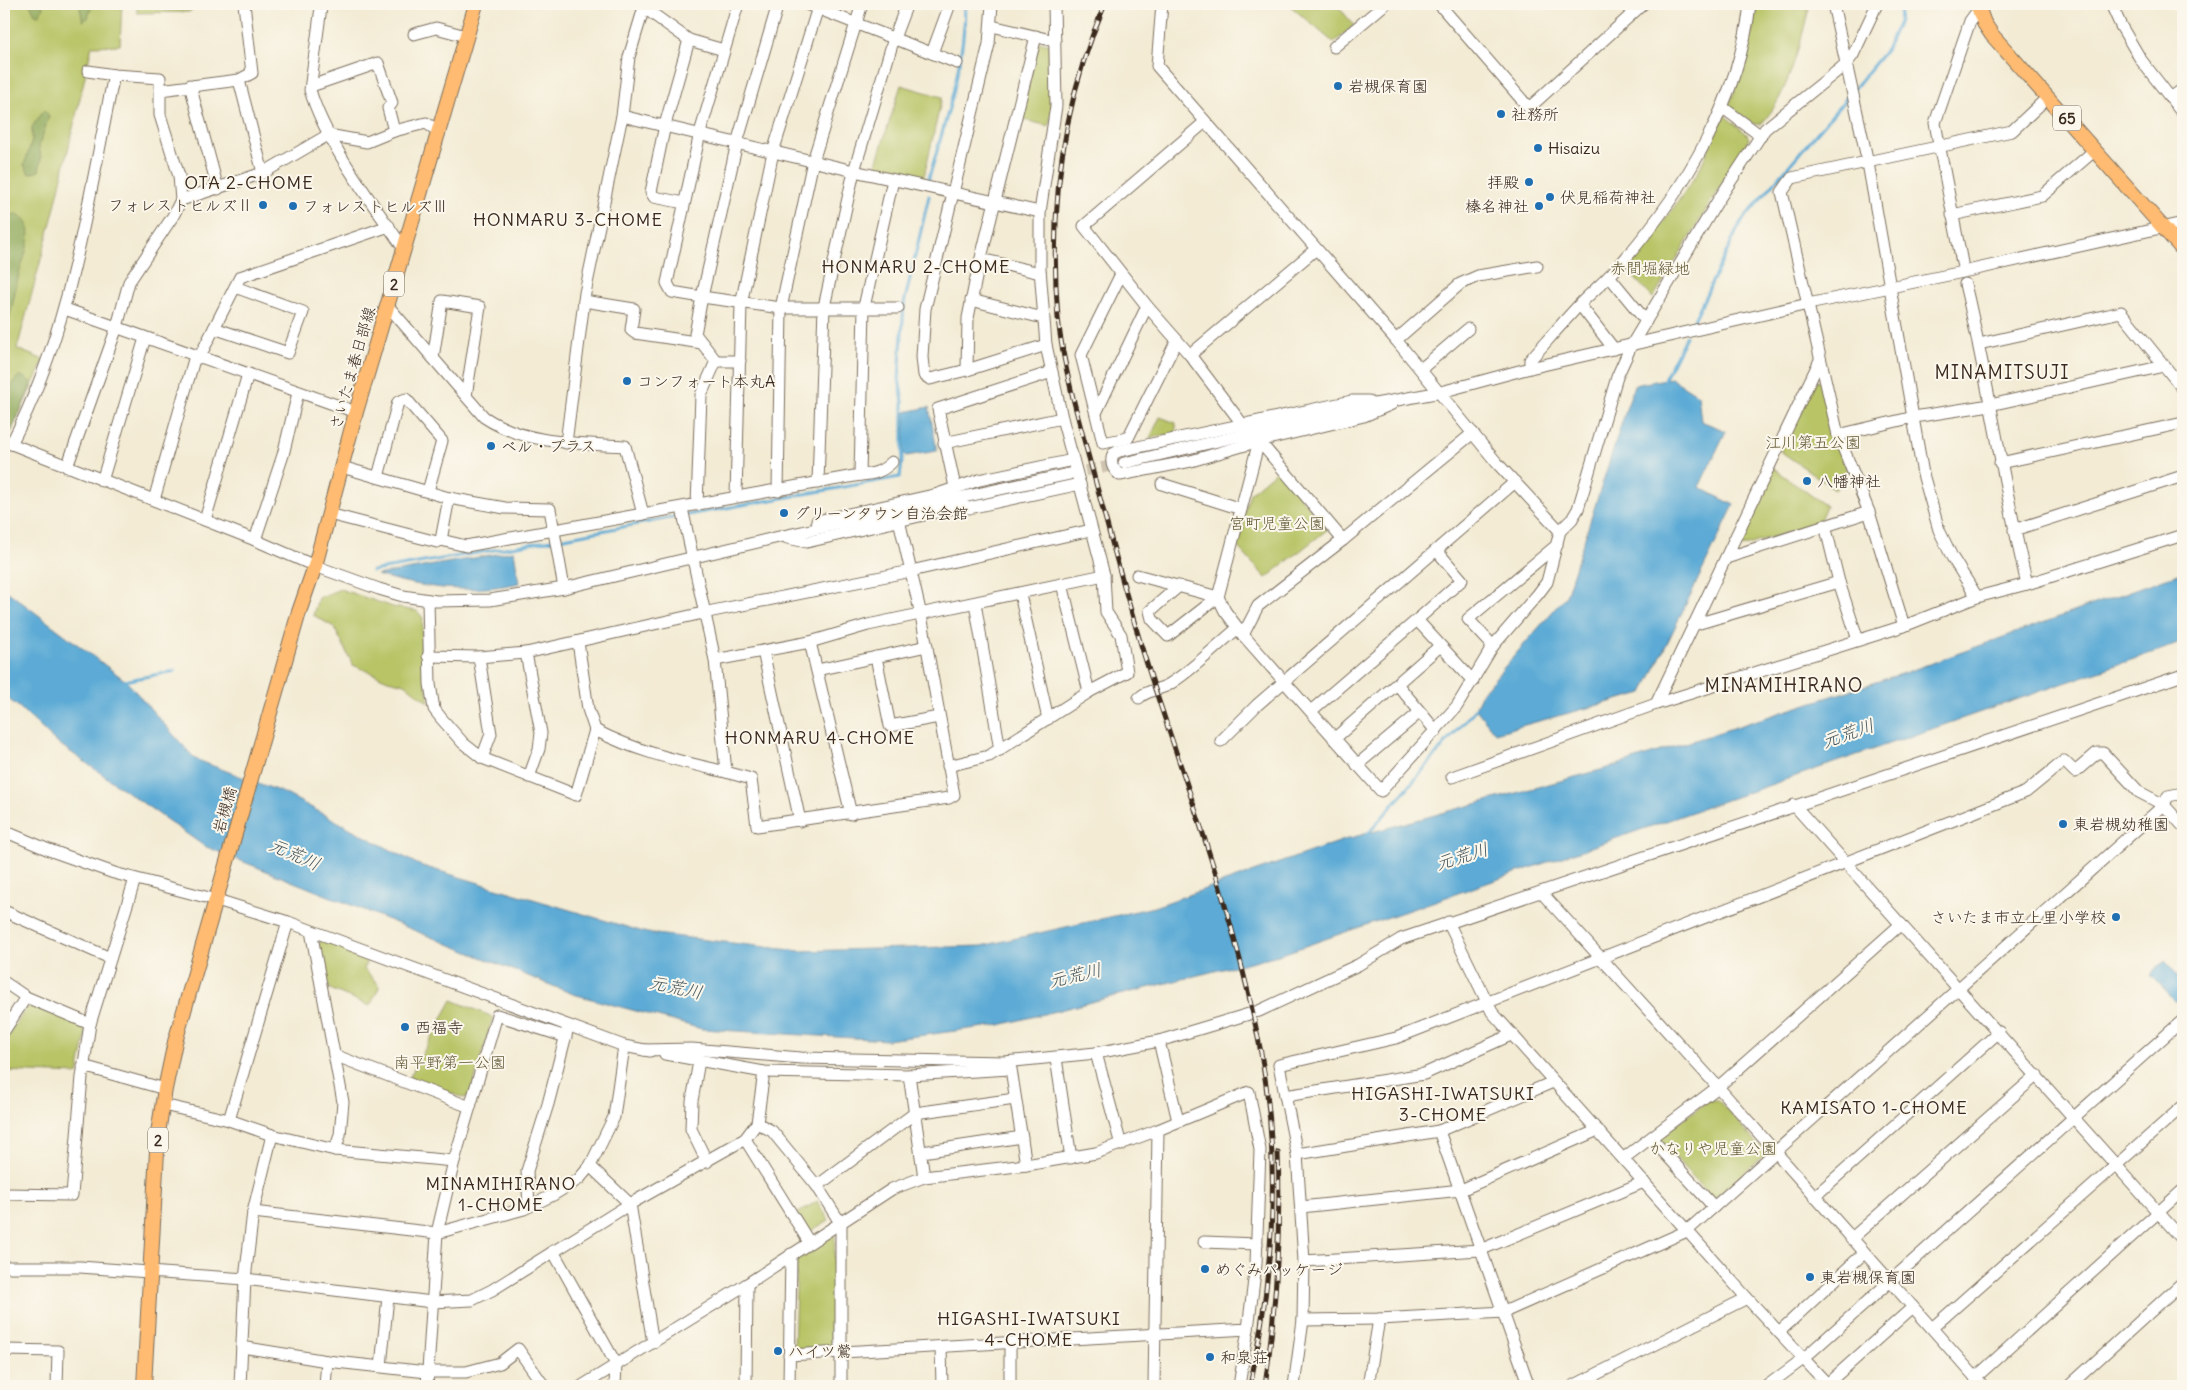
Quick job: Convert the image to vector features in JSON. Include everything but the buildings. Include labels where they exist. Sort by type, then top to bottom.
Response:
[{"type":"main road","name":"さいたま春日部線","points":[[262,743],[299,612],[315,566],[356,412],[440,132],[476,4]]},
{"type":"main road","name":"65","points":[[1977,7],[1992,35],[2183,250]]},
{"type":"main road","name":"岩槻橋","points":[[217,900],[262,743]]},
{"type":"main road","name":"2","points":[[144,1386],[158,1132],[175,1042],[217,900]]},
{"type":"street","points":[[160,90],[239,80],[252,73],[244,4]]},
{"type":"street","points":[[319,4],[321,6],[310,86],[314,102],[328,135],[404,249]]},
{"type":"street","points":[[566,443],[584,301],[622,116],[629,57],[642,4],[689,40],[724,50]]},
{"type":"street","points":[[738,4],[700,133],[667,283],[672,292],[742,304],[781,308],[898,308]]},
{"type":"street","points":[[740,361],[716,360],[695,334],[737,143],[778,4]]},
{"type":"street","points":[[806,4],[819,6],[957,63]]},
{"type":"street","points":[[778,491],[781,308],[812,161],[854,22],[862,4]]},
{"type":"street","points":[[818,483],[824,307],[854,171],[894,38],[907,4]]},
{"type":"street","points":[[932,53],[950,4]]},
{"type":"street","points":[[992,4],[992,26],[989,44],[925,309],[922,357],[924,375],[930,379],[967,370],[1046,345]]},
{"type":"street","points":[[948,766],[990,756],[1089,692],[1127,672],[1121,635],[1106,612],[1104,575],[1062,418],[1046,345],[1043,318],[1040,273],[1040,212],[1056,106],[1054,4]]},
{"type":"street","points":[[1162,4],[1157,66],[1441,392],[1515,482],[1560,531]]},
{"type":"street","points":[[1334,47],[1385,4]]},
{"type":"street","points":[[1439,4],[1529,108],[1643,4]]},
{"type":"street","points":[[1530,368],[1530,360],[1580,305],[1623,262],[1661,214],[1680,184],[1722,107],[1738,64],[1750,4]]},
{"type":"street","points":[[1833,4],[1868,164],[1923,474],[1939,530],[1952,557],[1977,597]]},
{"type":"street","points":[[1137,575],[1218,597],[1225,611],[1241,631],[1381,791],[1457,706],[1493,646],[1546,582],[1560,531],[1572,519],[1578,509],[1617,378],[1631,346],[1718,202],[1765,129],[1846,64],[1853,55],[1877,4]]},
{"type":"street","points":[[2111,4],[2121,26],[2141,60],[2183,114]]},
{"type":"street","points":[[736,496],[742,304],[773,152],[819,6]]},
{"type":"street","points":[[1962,263],[1935,123],[1970,21],[1977,7]]},
{"type":"street","points":[[992,26],[1055,41]]},
{"type":"street","points":[[414,34],[436,28],[466,36]]},
{"type":"street","points":[[967,370],[968,318],[980,259],[1036,36]]},
{"type":"street","points":[[684,203],[654,197],[651,192],[664,125],[689,40]]},
{"type":"street","points":[[310,86],[378,63],[392,103],[388,108],[394,131]]},
{"type":"street","points":[[67,467],[117,327],[129,282],[173,216],[181,200],[179,176],[160,115],[160,78],[88,71]]},
{"type":"street","points":[[114,75],[65,309],[40,380],[7,443],[205,520],[315,566],[378,589],[428,600],[490,600],[564,588],[782,536],[1069,474]]},
{"type":"street","points":[[239,80],[263,173]]},
{"type":"street","points":[[190,85],[218,189]]},
{"type":"street","points":[[2172,98],[2183,89]]},
{"type":"street","points":[[1904,626],[1869,512],[1838,435],[1782,192],[1792,178],[1868,164],[2012,131],[2048,97]]},
{"type":"street","points":[[1722,107],[1761,136]]},
{"type":"street","points":[[622,116],[893,180],[1040,212]]},
{"type":"street","points":[[1205,122],[1084,226],[1147,306],[1190,356],[1243,425]]},
{"type":"street","points":[[181,200],[263,173],[328,135],[367,142],[394,131],[426,123],[440,132]]},
{"type":"street","points":[[1952,215],[2042,196],[2095,150]]},
{"type":"street","points":[[860,475],[864,307],[893,180]]},
{"type":"street","points":[[1124,463],[1375,404],[1441,392],[1530,368],[1808,304],[2183,223]]},
{"type":"street","points":[[154,500],[197,357],[240,277],[389,226]]},
{"type":"street","points":[[1190,356],[1316,249]]},
{"type":"street","points":[[980,259],[1040,273]]},
{"type":"street","points":[[1396,340],[1460,284],[1478,276],[1537,266]]},
{"type":"street","points":[[1122,274],[1082,354],[1103,443],[1128,438],[1177,340]]},
{"type":"street","points":[[1609,276],[1646,321]]},
{"type":"street","points":[[1965,284],[1979,344],[2000,463],[2027,584]]},
{"type":"street","points":[[214,328],[288,353],[303,312],[235,287]]},
{"type":"street","points":[[972,300],[1043,318]]},
{"type":"street","points":[[432,358],[442,301],[480,306],[466,396]]},
{"type":"street","points":[[584,301],[634,309],[631,330],[635,333],[702,343]]},
{"type":"street","points":[[1580,305],[1614,349]]},
{"type":"street","points":[[388,306],[484,417],[506,429],[531,438],[566,443],[625,446],[643,514]]},
{"type":"street","points":[[1096,413],[1147,306]]},
{"type":"street","points":[[65,309],[356,412]]},
{"type":"street","points":[[1979,344],[2121,312],[2183,389]]},
{"type":"street","points":[[1421,369],[1468,329]]},
{"type":"street","points":[[102,481],[145,338]]},
{"type":"street","points":[[697,504],[701,395],[716,360]]},
{"type":"street","points":[[1656,704],[1820,360]]},
{"type":"street","points":[[1838,435],[1914,417],[1990,405],[2164,366]]},
{"type":"street","points":[[956,487],[944,443],[938,409],[1052,372]]},
{"type":"street","points":[[205,520],[248,374]]},
{"type":"street","points":[[255,540],[283,455],[298,393]]},
{"type":"street","points":[[1375,404],[1366,399],[1352,401],[1119,451],[1113,454],[1111,460],[1113,470],[1120,475],[1191,460],[1259,441],[1364,416],[1383,410],[1403,398]]},
{"type":"street","points":[[378,477],[398,402],[406,399],[442,441],[428,491]]},
{"type":"street","points":[[944,443],[1062,418]]},
{"type":"street","points":[[2000,463],[2183,424]]},
{"type":"street","points":[[1139,698],[1143,694],[1167,685],[1241,631],[1258,606],[1343,540],[1473,433]]},
{"type":"street","points":[[1179,586],[1150,611],[1152,619],[1168,636],[1218,597],[1259,441]]},
{"type":"street","points":[[1259,441],[1343,540]]},
{"type":"street","points":[[770,540],[788,530],[806,524],[938,494],[956,487],[1073,460]]},
{"type":"street","points":[[329,514],[436,542],[441,540],[466,546],[555,536],[643,514],[736,496],[778,491],[874,474],[884,470],[892,462]]},
{"type":"street","points":[[342,467],[449,498],[505,508],[550,509],[564,588]]},
{"type":"street","points":[[2014,530],[2183,476]]},
{"type":"street","points":[[1220,741],[1257,705],[1515,482]]},
{"type":"street","points":[[782,536],[806,542],[962,506],[969,508],[1080,484]]},
{"type":"street","points":[[1162,484],[1242,509]]},
{"type":"street","points":[[441,540],[449,498]]},
{"type":"street","points":[[1726,558],[1869,512]]},
{"type":"street","points":[[683,513],[691,558],[715,660],[726,772]]},
{"type":"street","points":[[595,730],[622,744],[650,754],[751,779],[757,826],[851,814],[949,798],[954,795],[921,614],[899,520]]},
{"type":"street","points":[[1824,525],[1839,582],[1858,640]]},
{"type":"street","points":[[428,656],[479,657],[526,653],[703,613],[911,571],[1091,530]]},
{"type":"street","points":[[1452,777],[1656,704],[1904,626],[1977,597],[2027,584],[2183,535]]},
{"type":"street","points":[[1493,646],[1468,619],[1557,545]]},
{"type":"street","points":[[1311,710],[1462,580],[1437,551]]},
{"type":"street","points":[[715,660],[810,642],[868,626],[1104,575]]},
{"type":"street","points":[[1693,626],[1839,582]]},
{"type":"street","points":[[1062,584],[1089,692]]},
{"type":"street","points":[[1020,594],[1048,719]]},
{"type":"street","points":[[428,600],[428,656],[434,709],[463,744],[482,758],[576,795],[595,730],[588,709],[578,642]]},
{"type":"street","points":[[975,603],[1000,750]]},
{"type":"street","points":[[1417,620],[1473,681]]},
{"type":"street","points":[[810,642],[851,814]]},
{"type":"street","points":[[817,670],[927,646]]},
{"type":"street","points":[[1334,739],[1440,646]]},
{"type":"street","points":[[763,651],[800,821]]},
{"type":"street","points":[[526,653],[541,733],[539,750],[530,777]]},
{"type":"street","points":[[479,657],[491,734],[482,758]]},
{"type":"street","points":[[876,657],[890,726],[939,717]]},
{"type":"street","points":[[644,1050],[692,1049],[801,1058],[1029,1061],[1096,1054],[1159,1041],[1258,1011],[1358,965],[1401,939],[1448,922],[2183,675]]},
{"type":"street","points":[[1397,684],[1436,731]]},
{"type":"street","points":[[1358,765],[1420,712]]},
{"type":"street","points":[[1294,1386],[1302,1320],[1304,1261],[1297,1154],[1279,1065],[1396,1038],[1487,1003],[1845,861],[2026,792],[2064,761],[2074,772],[2097,753],[2103,753],[2139,792],[2164,804],[2183,826]]},
{"type":"street","points":[[1302,1320],[1379,1319],[1504,1312],[1688,1231],[2164,804],[2168,796],[2183,793]]},
{"type":"street","points":[[1794,805],[1959,987],[2183,1240]]},
{"type":"street","points":[[4,831],[49,850],[135,879],[217,900],[288,922],[624,1046],[764,1072],[909,1075],[1011,1069],[1029,1061]]},
{"type":"street","points":[[4,1194],[72,1195],[83,1066],[90,1024],[135,879]]},
{"type":"street","points":[[1541,892],[1718,1087],[1979,1382],[2183,1190]]},
{"type":"street","points":[[4,911],[110,958]]},
{"type":"street","points":[[229,1120],[288,922]]},
{"type":"street","points":[[1448,922],[1492,1012],[1747,1298],[1828,1385],[1913,1307]]},
{"type":"street","points":[[1624,1158],[1718,1087],[1901,924]]},
{"type":"street","points":[[311,931],[343,1102],[340,1135],[335,1150]]},
{"type":"street","points":[[4,982],[26,997],[90,1024]]},
{"type":"street","points":[[4,1031],[26,997]]},
{"type":"street","points":[[427,1386],[437,1233],[454,1161],[497,1015],[566,1037]]},
{"type":"street","points":[[1767,1386],[1803,1359],[2183,1020]]},
{"type":"street","points":[[529,1206],[527,1171],[548,1104],[568,1024]]},
{"type":"street","points":[[1814,1197],[1999,1032]]},
{"type":"street","points":[[1285,1096],[1424,1074],[1512,1034]]},
{"type":"street","points":[[1159,1041],[1178,1121]]},
{"type":"street","points":[[253,1212],[437,1233],[497,1218],[529,1206],[553,1195],[579,1179],[590,1166],[614,1117],[624,1046]]},
{"type":"street","points":[[1096,1054],[1121,1145]]},
{"type":"street","points":[[334,1055],[470,1107]]},
{"type":"street","points":[[1056,1058],[1071,1158]]},
{"type":"street","points":[[699,1061],[692,1101],[691,1129],[707,1162]]},
{"type":"street","points":[[83,1066],[165,1089]]},
{"type":"street","points":[[1011,1069],[1026,1165]]},
{"type":"street","points":[[4,1267],[80,1267],[245,1278],[432,1302],[472,1300],[492,1290],[630,1204],[745,1139],[757,1123],[764,1072]]},
{"type":"street","points":[[909,1075],[922,1152],[924,1177]]},
{"type":"street","points":[[1851,1239],[2037,1075]]},
{"type":"street","points":[[1297,1154],[1439,1131],[1553,1082]]},
{"type":"street","points":[[582,1386],[747,1284],[892,1189],[924,1177],[1026,1165],[1096,1153],[1121,1145],[1249,1092],[1260,1150],[1257,1244],[1248,1329],[1239,1386]]},
{"type":"street","points":[[817,1186],[915,1113],[1015,1098]]},
{"type":"street","points":[[163,1105],[229,1120],[272,1135],[335,1150],[454,1161]]},
{"type":"street","points":[[1932,1328],[2183,1106]]},
{"type":"street","points":[[757,1123],[772,1131],[817,1186],[841,1224],[841,1386]]},
{"type":"street","points":[[1154,1386],[1158,1130]]},
{"type":"street","points":[[1301,1207],[1461,1190],[1598,1130]]},
{"type":"street","points":[[1439,1131],[1529,1386]]},
{"type":"street","points":[[240,1386],[245,1278],[253,1212],[272,1135]]},
{"type":"street","points":[[922,1152],[1022,1137]]},
{"type":"street","points":[[1651,1138],[1714,1207]]},
{"type":"street","points":[[745,1139],[809,1242]]},
{"type":"street","points":[[590,1166],[630,1204],[653,1343]]},
{"type":"street","points":[[1304,1261],[1480,1250],[1644,1182]]},
{"type":"street","points":[[1204,1242],[1257,1244]]},
{"type":"street","points":[[553,1251],[616,1364],[615,1386]]},
{"type":"street","points":[[1779,1332],[1864,1253]]},
{"type":"street","points":[[789,1386],[791,1254]]},
{"type":"street","points":[[2070,1386],[2183,1282]]},
{"type":"street","points":[[746,1386],[747,1284]]},
{"type":"street","points":[[381,1366],[388,1297]]},
{"type":"street","points":[[1573,1386],[1747,1298]]},
{"type":"street","points":[[1368,1386],[1379,1319]]},
{"type":"street","points":[[789,1355],[1248,1329]]},
{"type":"street","points":[[1010,1343],[1010,1386]]},
{"type":"street","points":[[941,1346],[942,1386]]},
{"type":"street","points":[[242,1348],[327,1361],[428,1372],[466,1372],[500,1363],[518,1348],[544,1386]]},
{"type":"street","points":[[4,1350],[58,1351],[57,1386]]},
{"type":"street","points":[[325,1386],[327,1361]]},
{"type":"green space","points":[[4,4],[122,4],[120,45],[92,46],[54,211],[17,349],[44,360],[11,432],[4,428]]},
{"type":"green space","points":[[30,4],[42,4],[43,8],[39,15],[35,14]]},
{"type":"green space","points":[[79,4],[92,4],[88,18],[83,21]]},
{"type":"green space","points":[[137,4],[211,4],[188,12],[137,13]]},
{"type":"green space","points":[[1288,4],[1336,4],[1354,25],[1334,43]]},
{"type":"green space","points":[[1757,4],[1810,4],[1798,51],[1786,84],[1779,99],[1761,124],[1754,124],[1729,105],[1747,59]]},
{"type":"green space","points":[[1039,42],[1051,45],[1053,100],[1049,126],[1020,119]]},
{"type":"green space","points":[[901,85],[942,97],[923,181],[874,170]]},
{"type":"green space","points":[[44,110],[49,116],[39,146],[41,158],[39,171],[29,174],[24,165],[32,141],[32,127]]},
{"type":"green space","name":"赤間堀緑地","points":[[1724,115],[1747,134],[1749,139],[1653,298],[1627,270],[1698,172]]},
{"type":"green space","points":[[17,214],[28,225],[28,242],[8,324],[4,328],[4,276],[8,260],[4,257],[4,216]]},
{"type":"green space","points":[[20,375],[32,383],[11,432],[4,428],[6,399],[11,386]]},
{"type":"green space","name":"江川第五公園","points":[[1814,380],[1822,381],[1847,472],[1835,489],[1780,451]]},
{"type":"green space","points":[[1160,417],[1176,423],[1176,433],[1150,438]]},
{"type":"green space","name":"江川第五公園","points":[[1772,467],[1826,506],[1819,522],[1742,547],[1737,542]]},
{"type":"green space","name":"宮町児童公園","points":[[1277,470],[1328,529],[1266,578],[1235,544],[1250,493]]},
{"type":"green space","points":[[340,589],[393,607],[417,611],[423,618],[421,650],[429,703],[405,684],[388,680],[353,665],[334,627],[313,615],[318,598]]},
{"type":"green space","points":[[322,939],[368,957],[364,969],[380,986],[370,1006],[330,989],[323,977],[318,945]]},
{"type":"green space","name":"南平野第一公園","points":[[452,1000],[493,1017],[470,1096],[464,1098],[409,1078]]},
{"type":"green space","points":[[33,1006],[81,1025],[86,1034],[78,1074],[4,1071],[4,1041],[26,1008]]},
{"type":"green space","name":"かなりや児童公園","points":[[1709,1100],[1718,1100],[1764,1151],[1764,1156],[1715,1198],[1711,1198],[1658,1138]]},
{"type":"green space","points":[[817,1201],[829,1220],[809,1232],[797,1214]]},
{"type":"green space","points":[[833,1235],[835,1236],[831,1350],[797,1353],[794,1348],[797,1258]]},
{"type":"water","points":[[1671,378],[1698,395],[1701,421],[1726,431],[1699,487],[1734,505],[1643,693],[1495,733],[1475,708],[1482,693],[1566,596],[1634,385]]},
{"type":"water","points":[[929,407],[937,451],[906,456],[904,454],[905,412]]},
{"type":"water","points":[[514,551],[519,583],[465,589],[430,587],[377,575]]},
{"type":"water","name":"元荒川","points":[[2183,572],[2183,642],[1282,954],[1000,1025],[887,1040],[702,1029],[573,994],[204,846],[55,741],[19,707],[4,696],[4,589],[126,681],[195,759],[284,793],[419,865],[647,933],[800,951],[982,946],[1154,907],[1350,838],[1608,768],[1907,672]]},
{"type":"water","points":[[2165,961],[2183,981],[2183,996],[2176,1002],[2150,975]]},
{"type":"waterway","points":[[928,181],[958,71],[962,49],[965,4]]},
{"type":"waterway","points":[[1854,89],[1886,50],[1899,21],[1901,4]]},
{"type":"waterway","points":[[1690,328],[1741,222],[1850,94]]},
{"type":"waterway","points":[[687,515],[900,477],[903,453],[903,402],[899,379],[904,304],[929,196]]},
{"type":"waterway","points":[[1663,382],[1686,336]]},
{"type":"waterway","points":[[559,539],[680,516]]},
{"type":"waterway","points":[[372,571],[552,540]]},
{"type":"waterway","points":[[124,681],[175,671]]},
{"type":"waterway","points":[[1367,835],[1477,707]]},
{"type":"tunnel","points":[[1069,474],[1120,464]]},
{"type":"railway","points":[[1105,4],[1090,41],[1078,80],[1062,158],[1056,237],[1058,318],[1070,385],[1118,565],[1144,655],[1226,910],[1251,1005],[1261,1053],[1271,1136],[1272,1220],[1264,1303],[1250,1386]]},
{"type":"railway","points":[[1265,1386],[1277,1269],[1279,1211],[1278,1152]]},
{"type":"place","name":"岩槻保育園","points":[[1338,86]]},
{"type":"place","name":"社務所","points":[[1501,114]]},
{"type":"place","name":"Hisaizu","points":[[1538,148]]},
{"type":"place","name":"拝殿","points":[[1529,182]]},
{"type":"place","name":"伏見稲荷神社","points":[[1550,197]]},
{"type":"place","name":"フォレストヒルズⅡ","points":[[263,205]]},
{"type":"place","name":"フォレストヒルズⅢ","points":[[293,206]]},
{"type":"place","name":"榛名神社","points":[[1539,206]]},
{"type":"place","name":"コンフォート本丸A","points":[[627,381]]},
{"type":"place","name":"ベル・プラス","points":[[491,446]]},
{"type":"place","name":"八幡神社","points":[[1807,481]]},
{"type":"place","name":"グリーンタウン自治会館","points":[[784,513]]},
{"type":"place","name":"東岩槻幼稚園","points":[[2063,824]]},
{"type":"place","name":"さいたま市立上里小学校","points":[[2116,917]]},
{"type":"place","name":"西福寺","points":[[405,1027]]},
{"type":"place","name":"めぐみパッケージ","points":[[1205,1269]]},
{"type":"place","name":"東岩槻保育園","points":[[1810,1277]]},
{"type":"place","name":"ハイツ鶯","points":[[778,1351]]},
{"type":"place","name":"和泉荘","points":[[1210,1357]]},
{"type":"district","name":"OTA 2-CHOME","points":[[249,182]]},
{"type":"district","name":"HONMARU 3-CHOME","points":[[568,219]]},
{"type":"district","name":"HONMARU 2-CHOME","points":[[916,266]]},
{"type":"district","name":"MINAMITSUJI","points":[[2002,372]]},
{"type":"district","name":"MINAMIHIRANO","points":[[1784,685]]},
{"type":"district","name":"HONMARU 4-CHOME","points":[[820,737]]},
{"type":"district","name":"HIGASHI-IWATSUKI 3-CHOME","points":[[1443,1103]]},
{"type":"district","name":"KAMISATO 1-CHOME","points":[[1874,1107]]},
{"type":"district","name":"MINAMIHIRANO 1-CHOME","points":[[501,1193]]},
{"type":"district","name":"HIGASHI-IWATSUKI 4-CHOME","points":[[1029,1328]]}]
